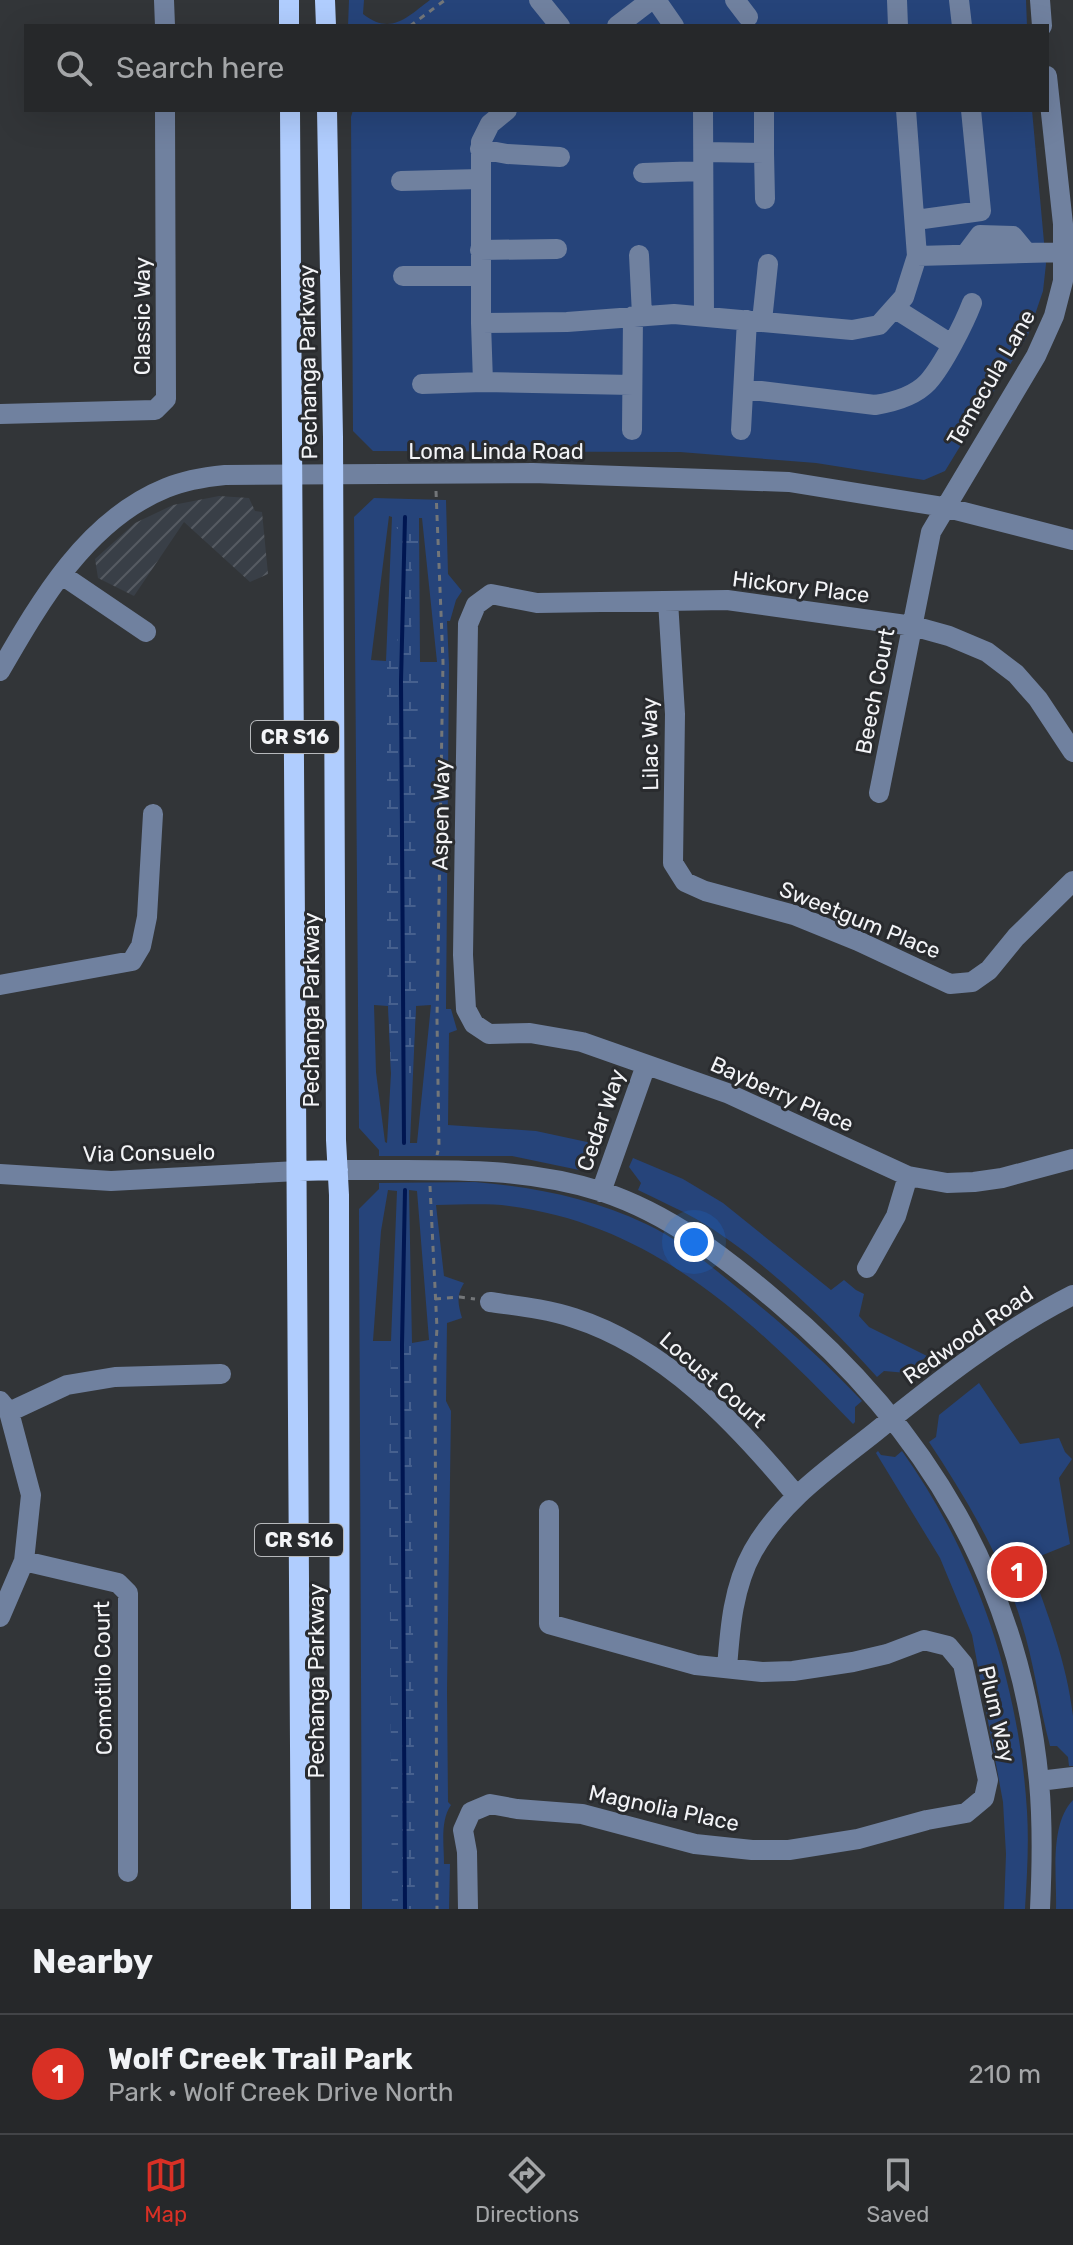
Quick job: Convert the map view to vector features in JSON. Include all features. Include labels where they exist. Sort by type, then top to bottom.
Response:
[{"type":"main road","points":[[289,0],[289,24]]},
{"type":"main road","name":"Pechanga Parkway","points":[[290,112],[301,1909]]},
{"type":"main road","name":"Pechanga Parkway","points":[[327,112],[334,474],[340,1909]]},
{"type":"main road","points":[[298,1171],[338,1170]]},
{"type":"street","points":[[164,0],[165,24]]},
{"type":"street","points":[[539,0],[558,24]]},
{"type":"street","points":[[620,24],[653,0],[672,24]]},
{"type":"street","points":[[735,0],[748,17]]},
{"type":"street","points":[[897,0],[898,24]]},
{"type":"street","points":[[959,0],[962,24]]},
{"type":"street","points":[[1040,0],[1042,24]]},
{"type":"street","name":"Temecula Lane","points":[[944,507],[1036,356],[1054,316],[1063,281],[1070,252],[1049,91]]},
{"type":"street","name":"Classic Way","points":[[0,414],[155,410],[166,399],[165,112]]},
{"type":"street","points":[[328,142],[338,112]]},
{"type":"street","points":[[483,382],[480,149],[490,124],[504,112]]},
{"type":"street","points":[[703,112],[704,316]]},
{"type":"street","points":[[764,112],[765,199]]},
{"type":"street","points":[[481,323],[704,316],[852,330],[879,325],[904,297],[917,256],[906,112]]},
{"type":"street","points":[[916,220],[981,211],[971,112]]},
{"type":"street","points":[[480,149],[560,157]]},
{"type":"street","points":[[643,173],[764,153]]},
{"type":"street","points":[[401,181],[480,179]]},
{"type":"street","points":[[917,256],[965,255],[980,235],[1013,236],[1027,253],[1070,252]]},
{"type":"street","points":[[480,250],[557,249]]},
{"type":"street","points":[[632,430],[639,255]]},
{"type":"street","points":[[741,430],[754,321],[768,264]]},
{"type":"street","points":[[403,276],[480,276]]},
{"type":"street","points":[[744,389],[875,405],[894,402],[927,382],[972,303]]},
{"type":"street","points":[[894,308],[951,344]]},
{"type":"street","points":[[422,384],[632,385]]},
{"type":"street","name":"Loma Linda Road","points":[[0,671],[81,548],[110,521],[137,502],[165,488],[193,479],[225,475],[533,473],[789,482],[944,507],[1073,540]]},
{"type":"street","name":"Beech Court","points":[[879,793],[931,532],[944,507]]},
{"type":"street","points":[[62,575],[146,632]]},
{"type":"street","name":"Hickory Place","points":[[476,605],[491,594],[537,603],[727,600],[913,626],[949,636],[987,652],[1016,674],[1038,699],[1065,722],[1073,752]]},
{"type":"street","name":"Lilac Way","points":[[668,601],[675,714],[673,863],[685,882]]},
{"type":"street","name":"Aspen Way","points":[[474,1024],[466,1009],[463,955],[468,624],[476,605]]},
{"type":"street","points":[[0,985],[132,961],[141,946],[147,917],[153,814]]},
{"type":"street","name":"Sweetgum Place","points":[[685,882],[705,891],[794,915],[950,984],[972,982],[989,970],[1016,937],[1073,881]]},
{"type":"street","name":"Bayberry Place","points":[[474,1024],[489,1034],[530,1033],[582,1042],[770,1111],[908,1176],[947,1183],[974,1182],[1002,1178],[1073,1159]]},
{"type":"street","name":"Cedar Way","points":[[601,1192],[646,1065]]},
{"type":"street","points":[[338,1170],[482,1169],[531,1175],[601,1192],[666,1219],[720,1255],[849,1366],[894,1417],[941,1486],[987,1575],[1007,1628],[1022,1681],[1039,1781],[1042,1829],[1040,1909]]},
{"type":"street","name":"Via Consuelo","points":[[0,1174],[111,1181],[298,1171]]},
{"type":"street","points":[[867,1268],[896,1216],[908,1176]]},
{"type":"street","name":"Redwood Road","points":[[727,1668],[731,1618],[752,1552],[796,1495],[965,1361],[1040,1312],[1073,1295]]},
{"type":"street","name":"Locust Court","points":[[490,1302],[573,1317],[632,1343],[656,1358],[742,1434],[796,1495]]},
{"type":"street","points":[[0,1617],[24,1561],[31,1495],[4,1407],[67,1385],[115,1377],[221,1374]]},
{"type":"street","points":[[549,1510],[549,1624],[696,1665],[727,1668]]},
{"type":"street","name":"Comotilo Court","points":[[24,1561],[110,1580],[128,1593],[128,1872]]},
{"type":"street","name":"Plum Way","points":[[727,1668],[762,1672],[793,1671],[887,1654],[924,1640],[948,1646],[963,1664],[988,1780],[984,1798]]},
{"type":"street","points":[[1039,1781],[1073,1777]]},
{"type":"street","name":"Magnolia Place","points":[[468,1909],[467,1852],[463,1830],[471,1812],[490,1804],[582,1814],[695,1844],[789,1850],[858,1839],[966,1813],[984,1798]]},
{"type":"path","points":[[413,24],[445,0]]},
{"type":"path","points":[[436,475],[443,662],[437,1019],[439,1147],[428,1193],[435,1299],[437,1909]]},
{"type":"path","points":[[435,1299],[460,1297],[490,1302]]},
{"type":"shaded area","points":[[219,496],[249,498],[255,511],[262,512],[268,574],[250,582],[184,522],[134,596],[98,578],[95,559],[135,523],[173,505]]},
{"type":"green space","points":[[349,0],[364,0],[363,14],[390,24],[348,24]]},
{"type":"green space","points":[[430,0],[1026,0],[1027,24],[390,24],[406,18]]},
{"type":"green space","points":[[352,112],[1032,112],[1046,264],[1043,291],[1028,335],[945,471],[924,480],[816,463],[680,452],[373,451],[353,431]]},
{"type":"green space","points":[[374,498],[446,500],[448,574],[462,591],[450,621],[447,621],[446,1009],[451,1009],[457,1030],[449,1033],[448,1125],[536,1131],[601,1145],[597,1154],[581,1163],[579,1170],[512,1156],[379,1156],[379,1150],[359,1128],[354,517]],"holes":[[[389,516],[392,517],[386,661],[371,660]],[[419,518],[422,518],[437,662],[420,662]],[[374,1005],[388,1006],[391,1073],[387,1143],[376,1072]],[[431,1005],[417,1143],[410,1143],[416,1006]]]},
{"type":"green space","points":[[392,516],[419,517],[419,547],[412,551],[411,656],[412,661],[420,663],[415,765],[416,1005],[412,1073],[391,1073],[387,965],[387,661],[397,661],[400,536]]},
{"type":"green space","points":[[633,1158],[683,1179],[723,1203],[831,1290],[844,1280],[864,1294],[859,1316],[869,1327],[927,1356],[907,1373],[884,1371],[877,1377],[816,1313],[746,1253],[698,1220],[638,1190],[641,1183],[629,1167]]},
{"type":"green space","points":[[475,1182],[519,1187],[605,1207],[646,1224],[716,1270],[810,1350],[862,1401],[855,1407],[853,1424],[740,1316],[657,1257],[611,1234],[562,1217],[509,1206],[436,1205],[444,1276],[464,1283],[458,1300],[462,1318],[447,1323],[446,1401],[451,1411],[447,1691],[448,1802],[451,1805],[445,1818],[443,1841],[444,1864],[450,1864],[449,1909],[362,1909],[359,1209],[379,1189],[379,1183]],"holes":[[[388,1190],[397,1191],[391,1341],[373,1341],[381,1231]],[[409,1190],[417,1191],[429,1340],[412,1343]]]},
{"type":"green space","points":[[391,1341],[411,1343],[415,1909],[392,1909]]},
{"type":"green space","points":[[979,1383],[1020,1444],[1059,1438],[1072,1459],[1059,1478],[1070,1544],[1028,1561],[1066,1676],[1073,1716],[1073,1766],[1069,1766],[1068,1757],[1057,1746],[1050,1746],[1026,1636],[1003,1573],[969,1506],[929,1442],[936,1437],[939,1415]]},
{"type":"green space","points":[[878,1451],[881,1455],[895,1457],[902,1451],[929,1491],[952,1534],[990,1622],[1015,1716],[1022,1763],[1028,1836],[1025,1909],[1004,1909],[1006,1854],[1003,1802],[972,1635],[940,1558],[876,1453]]},
{"type":"green space","points":[[1073,1800],[1073,1909],[1056,1909],[1057,1837],[1065,1811]]},
{"type":"waterway","points":[[404,1143],[401,681],[405,517]]},
{"type":"waterway","points":[[405,1190],[402,1345],[405,1909]]},
{"type":"place","name":"Wolf Creek Trail Park","points":[[1017,1572]]}]
